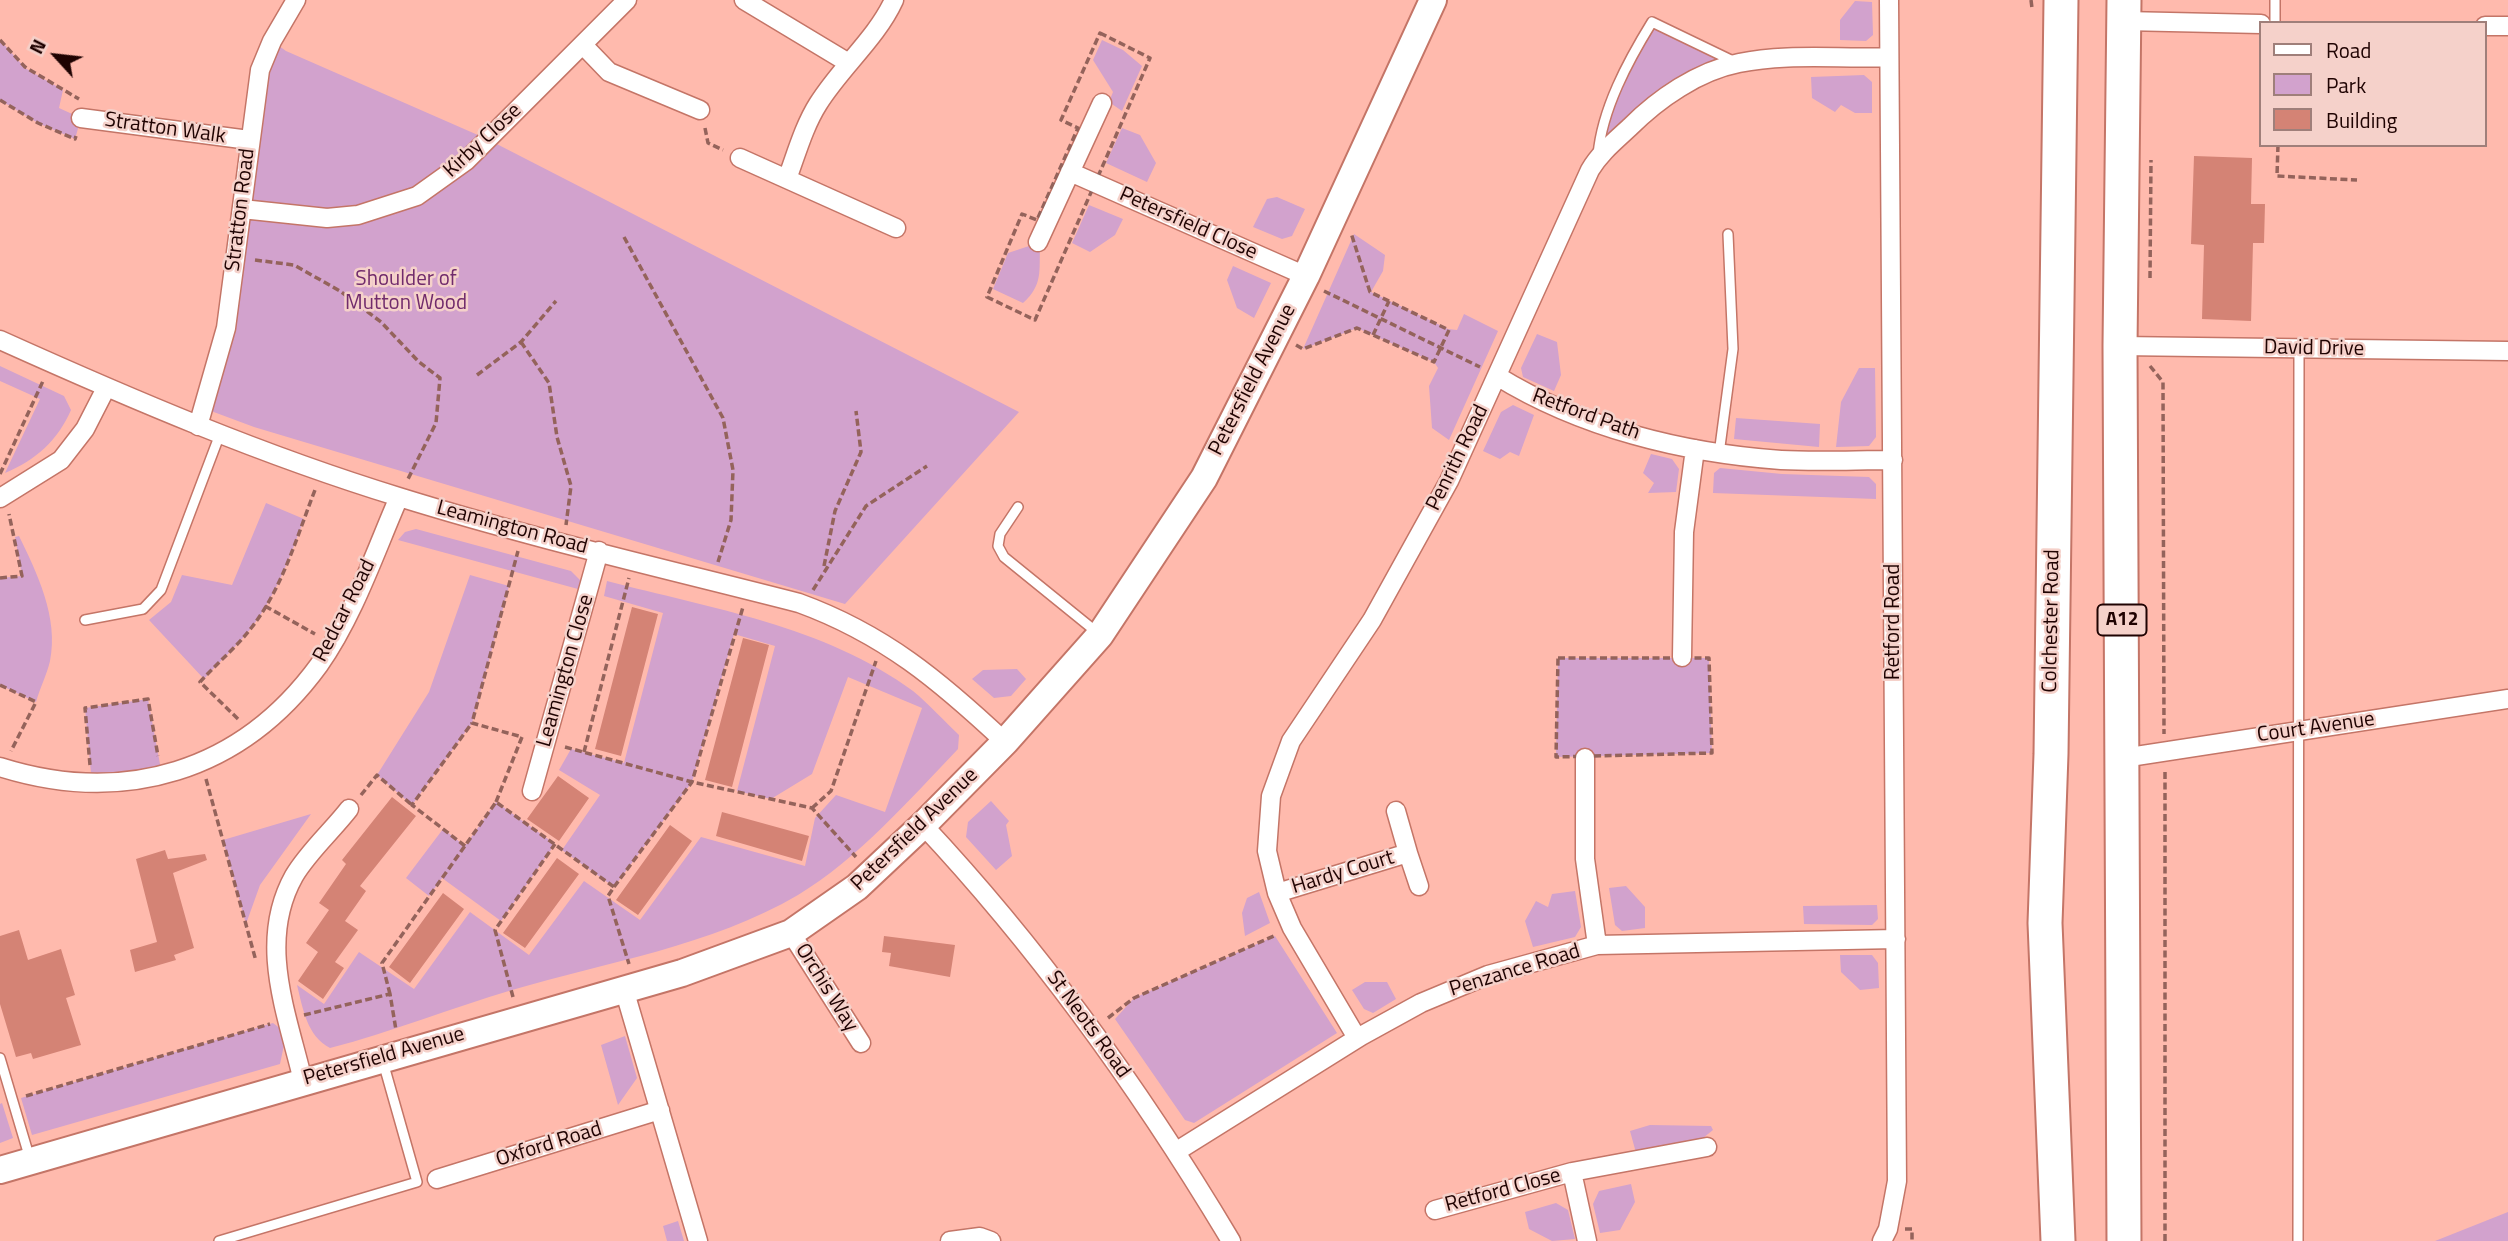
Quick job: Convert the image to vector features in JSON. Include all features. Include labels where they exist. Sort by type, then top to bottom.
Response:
[{"type":"highway","name":"Colchester Road","points":[[2058,1241],[2045,923],[2051,754],[2061,0]]},
{"type":"highway","name":"A12","points":[[2124,11],[2120,346],[2124,1241]]},
{"type":"street","name":"Stratton Road","points":[[198,426],[226,328],[260,70],[272,41],[296,0]]},
{"type":"street","name":"Kirby Close","points":[[242,209],[327,218],[371,211],[417,196],[466,162],[627,0]]},
{"type":"street","points":[[744,0],[847,62]]},
{"type":"street","points":[[787,179],[816,106],[847,62],[886,18],[894,0]]},
{"type":"street","name":"Petersfield Avenue","points":[[0,1170],[390,1054],[682,973],[791,933],[837,903],[923,825],[1005,742],[1100,635],[1204,478],[1306,276],[1433,0]]},
{"type":"street","name":"Retford Road","points":[[1882,1241],[1888,1229],[1897,1181],[1889,0]]},
{"type":"street","points":[[2124,11],[2260,24]]},
{"type":"street","points":[[2487,26],[2508,26]]},
{"type":"street","points":[[583,45],[609,72],[700,110]]},
{"type":"street","name":"Penrith Road","points":[[1357,1038],[1292,928],[1277,893],[1267,852],[1271,796],[1291,741],[1346,661],[1396,579],[1449,481],[1597,158],[1647,110],[1688,83],[1737,63],[1780,58],[1888,57]]},
{"type":"street","points":[[1038,242],[1101,103]]},
{"type":"street","name":"Stratton Walk","points":[[81,117],[249,140]]},
{"type":"street","points":[[740,158],[897,228]]},
{"type":"street","name":"Petersfield Close","points":[[1070,172],[1306,276]]},
{"type":"street","name":"Leamington Road","points":[[0,340],[198,426],[398,497],[748,590],[836,617],[883,642],[937,679],[1005,742]]},
{"type":"street","name":"David Drive","points":[[2120,346],[2508,351]]},
{"type":"street","name":"Retford Path","points":[[1497,376],[1534,399],[1566,411],[1695,449],[1783,460],[1892,460]]},
{"type":"street","points":[[2,497],[61,460],[85,429],[106,388]]},
{"type":"street","points":[[1682,657],[1684,533],[1695,449]]},
{"type":"street","name":"Redcar Road","points":[[1,768],[39,780],[92,784],[162,775],[201,762],[251,732],[294,695],[331,643],[358,591],[398,497]]},
{"type":"street","name":"Leamington Close","points":[[532,791],[599,551]]},
{"type":"street","name":"Court Avenue","points":[[2123,758],[2508,699]]},
{"type":"street","points":[[1585,758],[1585,859],[1597,945]]},
{"type":"street","points":[[303,1081],[274,958],[278,915],[295,876],[349,809]]},
{"type":"street","name":"Hardy Court","points":[[1396,811],[1419,887]]},
{"type":"street","name":"St Neots Road","points":[[923,825],[1001,912],[1092,1030],[1177,1151],[1231,1241]]},
{"type":"street","name":"Hardy Court","points":[[1277,893],[1408,853]]},
{"type":"street","name":"Orchis Way","points":[[791,933],[861,1043]]},
{"type":"street","name":"Penzance Road","points":[[1177,1151],[1357,1038],[1421,1003],[1488,975],[1597,945],[1896,939]]},
{"type":"street","points":[[630,987],[660,1110],[698,1241]]},
{"type":"street","name":"Oxford Road","points":[[437,1179],[660,1110]]},
{"type":"street","name":"Retford Close","points":[[1435,1210],[1572,1172],[1707,1147]]},
{"type":"street","name":"Retford Close","points":[[1572,1172],[1587,1241]]},
{"type":"street","points":[[950,1241],[980,1237],[991,1241]]},
{"type":"lane","points":[[2275,21],[2276,0]]},
{"type":"lane","points":[[1597,158],[1600,131],[1637,47],[1652,22],[1737,63]]},
{"type":"lane","points":[[1719,454],[1733,349],[1728,234]]},
{"type":"lane","points":[[2298,1241],[2299,349]]},
{"type":"lane","points":[[85,620],[143,609],[161,590],[220,434]]},
{"type":"lane","points":[[1017,507],[1000,534],[998,546],[1004,557],[1100,635]]},
{"type":"lane","points":[[219,1241],[417,1182],[390,1054]]},
{"type":"lane","points":[[0,1058],[31,1160]]},
{"type":"path","points":[[0,40],[25,68],[86,104],[75,139],[0,100]]},
{"type":"path","points":[[700,110],[708,143],[740,158]]},
{"type":"path","points":[[2278,147],[2277,176],[2357,180]]},
{"type":"path","points":[[1276,336],[1303,349],[1357,328],[1434,362],[1448,330],[1370,292],[1354,234],[1330,222]]},
{"type":"path","points":[[624,237],[723,418],[733,470],[731,520],[713,581]]},
{"type":"path","points":[[236,258],[294,265],[340,291],[381,322],[419,362],[440,377],[436,424],[398,497]]},
{"type":"path","points":[[1306,276],[1326,293],[1441,346],[1497,376]]},
{"type":"path","points":[[477,374],[521,342],[556,301]]},
{"type":"path","points":[[1373,335],[1389,301]]},
{"type":"path","points":[[521,342],[549,383],[557,437],[571,486],[564,543]]},
{"type":"path","points":[[2150,360],[2150,369],[2163,382],[2164,735]]},
{"type":"path","points":[[0,474],[51,363]]},
{"type":"path","points":[[823,572],[835,511],[861,452],[856,411]]},
{"type":"path","points":[[812,592],[866,506],[927,466]]},
{"type":"path","points":[[251,732],[201,682],[252,627],[265,606],[287,565],[321,471]]},
{"type":"path","points":[[0,578],[22,576],[2,497]]},
{"type":"path","points":[[412,805],[472,723],[523,532]]},
{"type":"path","points":[[584,752],[634,561]]},
{"type":"path","points":[[630,987],[608,896],[692,782],[748,590]]},
{"type":"path","points":[[265,606],[331,643]]},
{"type":"path","points":[[812,807],[831,791],[883,642]]},
{"type":"path","points":[[1558,658],[1709,658],[1712,753],[1585,758],[1556,757],[1558,658]]},
{"type":"path","points":[[0,685],[36,702],[1,768]]},
{"type":"path","points":[[92,784],[85,708],[148,699],[162,775]]},
{"type":"path","points":[[390,1054],[390,993],[382,963],[496,802],[522,737],[472,723]]},
{"type":"path","points":[[546,742],[692,782],[812,807],[871,874]]},
{"type":"path","points":[[201,762],[260,974]]},
{"type":"path","points":[[2165,764],[2165,1241]]},
{"type":"path","points":[[349,809],[377,775],[465,846]]},
{"type":"path","points":[[496,802],[614,887]]},
{"type":"path","points":[[519,1019],[495,930],[555,844]]},
{"type":"path","points":[[1092,1030],[1134,998],[1292,928]]},
{"type":"path","points":[[288,1019],[390,993]]},
{"type":"path","points":[[12,1100],[273,1023],[270,1011]]},
{"type":"green space","points":[[1855,1],[1872,2],[1873,35],[1866,41],[1840,40],[1840,20]]},
{"type":"green space","points":[[1652,22],[1737,63],[1688,83],[1597,158],[1600,131]]},
{"type":"green space","points":[[0,40],[25,68],[63,90],[59,108],[81,118],[75,139],[38,123],[0,100]]},
{"type":"green space","points":[[1102,40],[1123,50],[1142,66],[1122,111],[1109,102],[1113,92],[1093,60]]},
{"type":"green space","name":"Shoulder of Mutton Wood","points":[[272,41],[286,51],[487,139],[1019,412],[845,604],[254,427],[203,408]]},
{"type":"green space","points":[[1864,75],[1872,82],[1872,113],[1855,113],[1841,105],[1835,112],[1812,98],[1811,77]]},
{"type":"green space","points":[[1122,128],[1140,135],[1156,163],[1147,182],[1106,163]]},
{"type":"green space","points":[[1277,197],[1305,209],[1292,236],[1282,239],[1253,227],[1267,199]]},
{"type":"green space","points":[[1089,205],[1123,219],[1115,235],[1090,252],[1072,243]]},
{"type":"green space","points":[[1354,234],[1385,255],[1383,271],[1371,292],[1448,329],[1457,330],[1464,314],[1498,331],[1449,440],[1432,428],[1429,386],[1438,368],[1434,362],[1357,328],[1303,349]]},
{"type":"green space","points":[[1035,244],[1040,247],[1037,284],[1023,303],[993,289],[1008,253]]},
{"type":"green space","points":[[1233,266],[1271,283],[1254,318],[1237,308],[1227,280]]},
{"type":"green space","points":[[1537,334],[1557,342],[1561,375],[1554,391],[1523,377],[1521,368]]},
{"type":"green space","points":[[0,366],[64,396],[71,410],[60,431],[45,448],[27,462],[5,473],[40,399],[0,381]]},
{"type":"green space","points":[[1859,368],[1875,368],[1876,437],[1869,446],[1836,447],[1841,402]]},
{"type":"green space","points":[[1513,405],[1534,415],[1519,456],[1510,452],[1500,459],[1483,451],[1501,412]]},
{"type":"green space","points":[[1736,418],[1820,424],[1819,447],[1734,439]]},
{"type":"green space","points":[[1651,454],[1672,459],[1679,469],[1676,492],[1648,493],[1654,483],[1643,473]]},
{"type":"green space","points":[[1720,468],[1782,474],[1869,477],[1876,484],[1876,499],[1713,493],[1714,473]]},
{"type":"green space","points":[[266,503],[304,519],[282,575],[261,615],[247,634],[204,679],[149,620],[171,602],[182,575],[232,585]]},
{"type":"green space","points":[[416,529],[571,571],[581,581],[578,589],[398,540],[405,532]]},
{"type":"green space","points":[[19,536],[45,596],[51,629],[50,661],[36,702],[0,685],[0,578],[22,576],[15,537]]},
{"type":"green space","points":[[470,575],[509,586],[472,723],[412,805],[377,775],[429,692]]},
{"type":"green space","points":[[607,581],[766,622],[843,650],[879,669],[919,696],[959,735],[958,749],[842,864],[798,895],[765,913],[694,940],[512,990],[330,1048],[322,1043],[311,1029],[297,985],[324,1004],[359,952],[414,989],[470,912],[529,955],[584,881],[640,920],[701,837],[805,866],[815,818],[836,795],[885,812],[922,708],[848,677],[812,774],[771,799],[737,791],[775,646],[734,634],[692,782],[614,887],[562,850],[600,795],[559,770],[571,749],[624,763],[663,613],[604,596]]},
{"type":"green space","points":[[1558,658],[1709,658],[1712,753],[1556,757]]},
{"type":"green space","points":[[1017,669],[1026,679],[1011,696],[994,698],[972,679],[983,670]]},
{"type":"green space","points":[[148,699],[162,775],[92,784],[85,708]]},
{"type":"green space","points":[[991,801],[1009,821],[1006,825],[1012,856],[996,870],[966,837],[968,822]]},
{"type":"green space","points":[[496,802],[555,844],[501,921],[442,878],[429,896],[406,878],[443,829],[465,846]]},
{"type":"green space","points":[[311,814],[260,885],[246,924],[223,840]]},
{"type":"green space","points":[[1626,886],[1645,907],[1645,928],[1622,931],[1615,925],[1609,888]]},
{"type":"green space","points":[[1575,891],[1581,927],[1575,937],[1533,947],[1525,921],[1536,901],[1548,907],[1552,894]]},
{"type":"green space","points":[[1259,892],[1270,923],[1245,936],[1242,913],[1247,898]]},
{"type":"green space","points":[[1877,905],[1878,919],[1872,925],[1804,924],[1803,906]]},
{"type":"green space","points":[[1275,936],[1337,1033],[1194,1123],[1185,1120],[1115,1019],[1134,998]]},
{"type":"green space","points":[[1840,955],[1872,955],[1878,963],[1879,988],[1860,990],[1841,972]]},
{"type":"green space","points":[[1365,982],[1387,982],[1396,999],[1373,1013],[1364,1009],[1352,990]]},
{"type":"green space","points":[[273,1023],[281,1029],[284,1045],[280,1064],[32,1135],[21,1098]]},
{"type":"green space","points":[[625,1036],[637,1078],[618,1105],[601,1045]]},
{"type":"green space","points":[[2,1103],[13,1138],[0,1143],[0,1104]]},
{"type":"green space","points":[[1650,1125],[1711,1126],[1713,1130],[1688,1150],[1638,1160],[1630,1131]]},
{"type":"green space","points":[[1631,1184],[1635,1202],[1620,1230],[1600,1233],[1593,1204],[1599,1191]]},
{"type":"green space","points":[[1556,1203],[1568,1210],[1575,1239],[1552,1241],[1529,1229],[1525,1212]]},
{"type":"green space","points":[[2508,1212],[2508,1241],[2435,1241]]},
{"type":"green space","points":[[678,1221],[684,1241],[667,1241],[663,1226]]},
{"type":"building","points":[[2194,156],[2252,158],[2251,204],[2265,204],[2264,243],[2253,243],[2251,321],[2202,319],[2204,245],[2191,244]]},
{"type":"building","points":[[632,607],[658,614],[621,756],[595,749]]},
{"type":"building","points":[[743,638],[769,645],[732,787],[705,780]]},
{"type":"building","points":[[558,776],[589,798],[559,841],[527,819]]},
{"type":"building","points":[[392,797],[416,816],[360,886],[366,891],[345,921],[358,930],[335,962],[344,968],[323,999],[298,981],[318,952],[306,943],[329,910],[319,903],[346,864],[342,860]]},
{"type":"building","points":[[722,812],[809,836],[802,861],[716,836]]},
{"type":"building","points":[[670,825],[692,841],[638,915],[616,900]]},
{"type":"building","points":[[165,850],[168,859],[205,854],[207,860],[173,873],[194,948],[174,955],[176,960],[135,972],[130,950],[157,942],[136,859]]},
{"type":"building","points":[[557,858],[579,874],[525,948],[503,933]]},
{"type":"building","points":[[443,893],[464,909],[410,983],[389,967]]},
{"type":"building","points":[[19,930],[28,960],[61,949],[75,995],[66,998],[81,1045],[33,1059],[31,1053],[16,1057],[0,1004],[0,936]]},
{"type":"building","points":[[884,936],[955,945],[950,977],[889,966],[891,953],[882,952]]}]
